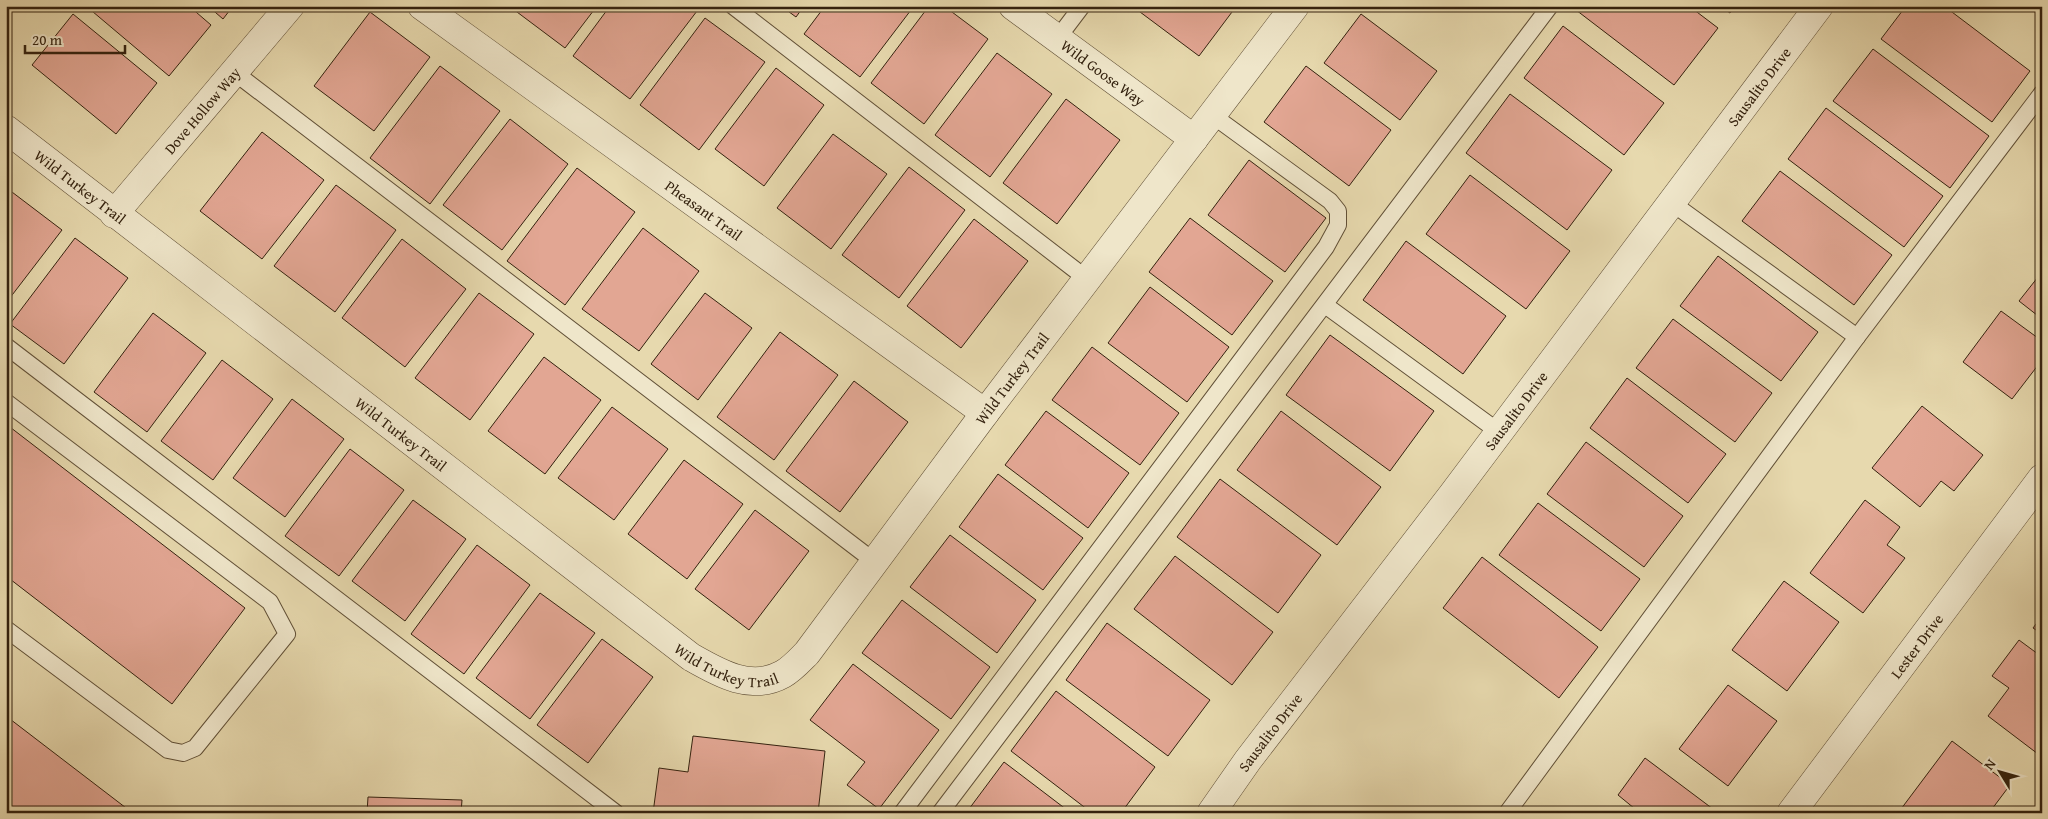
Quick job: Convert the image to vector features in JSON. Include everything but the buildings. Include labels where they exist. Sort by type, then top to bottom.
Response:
[{"type":"street","name":"Dove Hollow Way","points":[[114,214],[290,6]]},
{"type":"street","name":"Pheasant Trail","points":[[422,6],[985,413]]},
{"type":"street","name":"Wild Goose Way","points":[[1013,6],[1194,138]]},
{"type":"street","name":"Wild Turkey Trail","points":[[6,129],[691,658],[731,679],[766,681],[783,674],[807,654],[985,413],[1295,6]]},
{"type":"street","name":"Sausalito Drive","points":[[1211,813],[1248,760],[1499,432],[1819,6]]},
{"type":"street","name":"Lester Drive","points":[[1792,813],[2042,478]]},
{"type":"lane","points":[[733,6],[1087,279]]},
{"type":"lane","points":[[1057,39],[1082,6]]},
{"type":"lane","points":[[940,813],[1550,6]]},
{"type":"lane","points":[[234,72],[875,562]]},
{"type":"lane","points":[[1507,813],[1857,337],[2042,94]]},
{"type":"lane","points":[[902,813],[1326,247],[1338,225],[1338,211],[1330,201],[1212,115]]},
{"type":"lane","points":[[1672,202],[1857,337]]},
{"type":"lane","points":[[1325,305],[1499,432]]},
{"type":"lane","points":[[6,346],[616,813]]},
{"type":"lane","points":[[6,402],[270,602],[287,634],[195,748],[183,753],[168,750],[6,629]]}]
